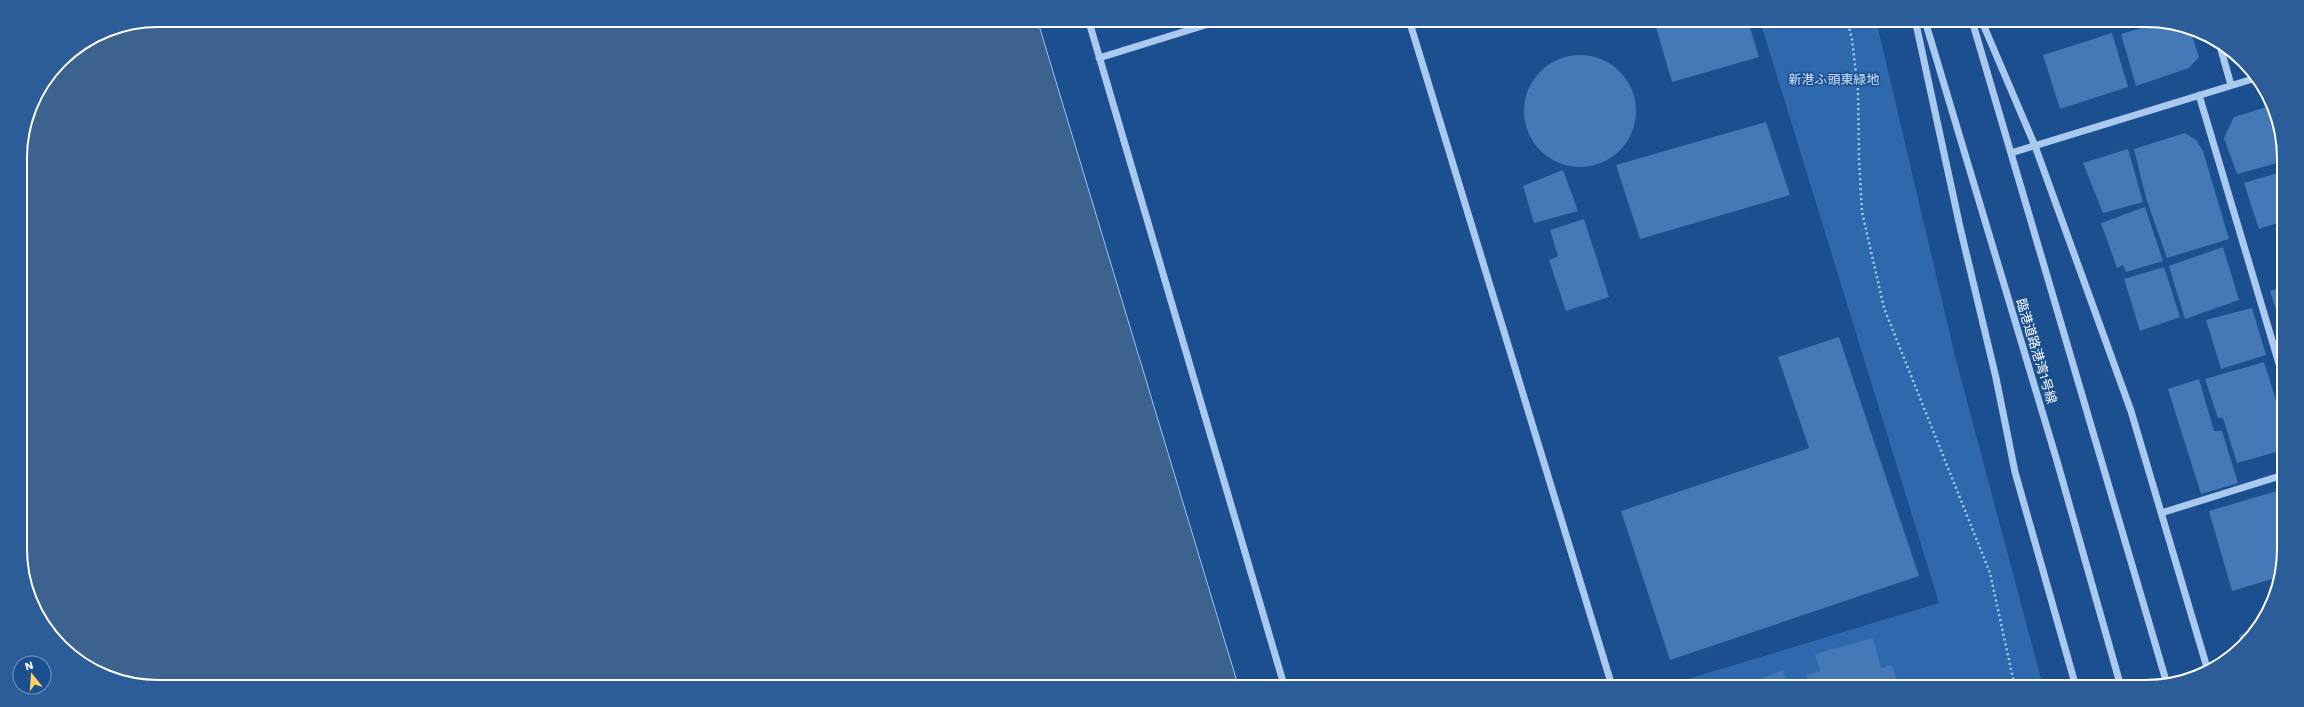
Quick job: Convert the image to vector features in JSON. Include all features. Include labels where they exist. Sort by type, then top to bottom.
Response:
[{"type":"street","points":[[1090,27],[1283,680]]},
{"type":"street","points":[[1099,58],[1199,27]]},
{"type":"street","points":[[1411,27],[1610,680]]},
{"type":"street","points":[[1917,27],[1958,220],[1996,378],[2015,472],[2074,680]]},
{"type":"street","name":"臨港道路港湾1号線","points":[[1927,27],[2057,461],[2119,680]]},
{"type":"street","points":[[1974,27],[2166,678]]},
{"type":"street","points":[[1983,27],[2035,146],[2131,411],[2206,666]]},
{"type":"street","points":[[2221,51],[2231,85]]},
{"type":"street","points":[[2011,153],[2251,79]]},
{"type":"street","points":[[2199,95],[2277,357]]},
{"type":"street","points":[[2161,513],[2277,477]]},
{"type":"path","points":[[1849,27],[1852,39],[1858,91],[1858,159],[1862,212],[1884,308],[1990,572],[2013,680]]},
{"type":"green space","name":"新港ふ頭東緑地","points":[[1762,27],[1878,27],[1957,364],[2041,680],[1685,680],[1939,603]]},
{"type":"shaded area","points":[[149,27],[1040,27],[1236,680],[141,679],[124,676],[92,663],[65,642],[49,622],[40,607],[34,591],[27,558],[27,149],[31,124],[44,92],[59,71],[71,59],[100,40],[116,34]]},
{"type":"building","points":[[1656,27],[1750,27],[1759,57],[1672,82]]},
{"type":"building","points":[[2145,27],[2180,31],[2192,35],[2199,57],[2189,68],[2136,86],[2121,34]]},
{"type":"building","points":[[2112,33],[2128,87],[2060,109],[2043,55]]},
{"type":"building","points":[[1580,55],[1601,59],[1620,71],[1632,90],[1636,111],[1632,132],[1620,151],[1601,163],[1580,167],[1559,163],[1540,151],[1528,132],[1524,111],[1528,90],[1540,71],[1559,59]]},
{"type":"building","points":[[2267,107],[2274,132],[2277,149],[2277,163],[2237,174],[2224,138],[2234,117]]},
{"type":"building","points":[[1766,122],[1790,195],[1640,239],[1616,165]]},
{"type":"building","points":[[2185,133],[2196,140],[2203,151],[2229,239],[2167,258],[2146,198],[2134,149]]},
{"type":"building","points":[[2128,149],[2143,202],[2103,213],[2083,163]]},
{"type":"building","points":[[1563,170],[1578,211],[1534,223],[1523,186]]},
{"type":"building","points":[[2277,173],[2277,223],[2259,229],[2244,183]]},
{"type":"building","points":[[2145,207],[2163,261],[2126,272],[2123,265],[2117,268],[2101,223]]},
{"type":"building","points":[[1584,219],[1609,297],[1566,311],[1549,260],[1558,256],[1550,230]]},
{"type":"building","points":[[2223,247],[2239,300],[2185,319],[2169,266]]},
{"type":"building","points":[[2164,267],[2180,317],[2140,331],[2124,279]]},
{"type":"building","points":[[2277,289],[2277,313],[2270,291]]},
{"type":"building","points":[[2252,308],[2266,355],[2221,369],[2206,320]]},
{"type":"building","points":[[1839,337],[1919,576],[1670,660],[1621,511],[1809,448],[1778,357]]},
{"type":"building","points":[[2264,362],[2277,403],[2277,452],[2237,463],[2223,418],[2218,418],[2205,379]]},
{"type":"building","points":[[2199,379],[2214,431],[2222,431],[2238,483],[2201,494],[2168,389]]},
{"type":"building","points":[[2277,491],[2277,549],[2274,579],[2232,591],[2209,511]]},
{"type":"building","points":[[2247,633],[2240,640],[2239,635]]},
{"type":"building","points":[[1873,638],[1881,668],[1892,665],[1896,680],[1808,680],[1806,675],[1820,671],[1815,654]]},
{"type":"building","points":[[1783,670],[1786,680],[1758,680]]}]
